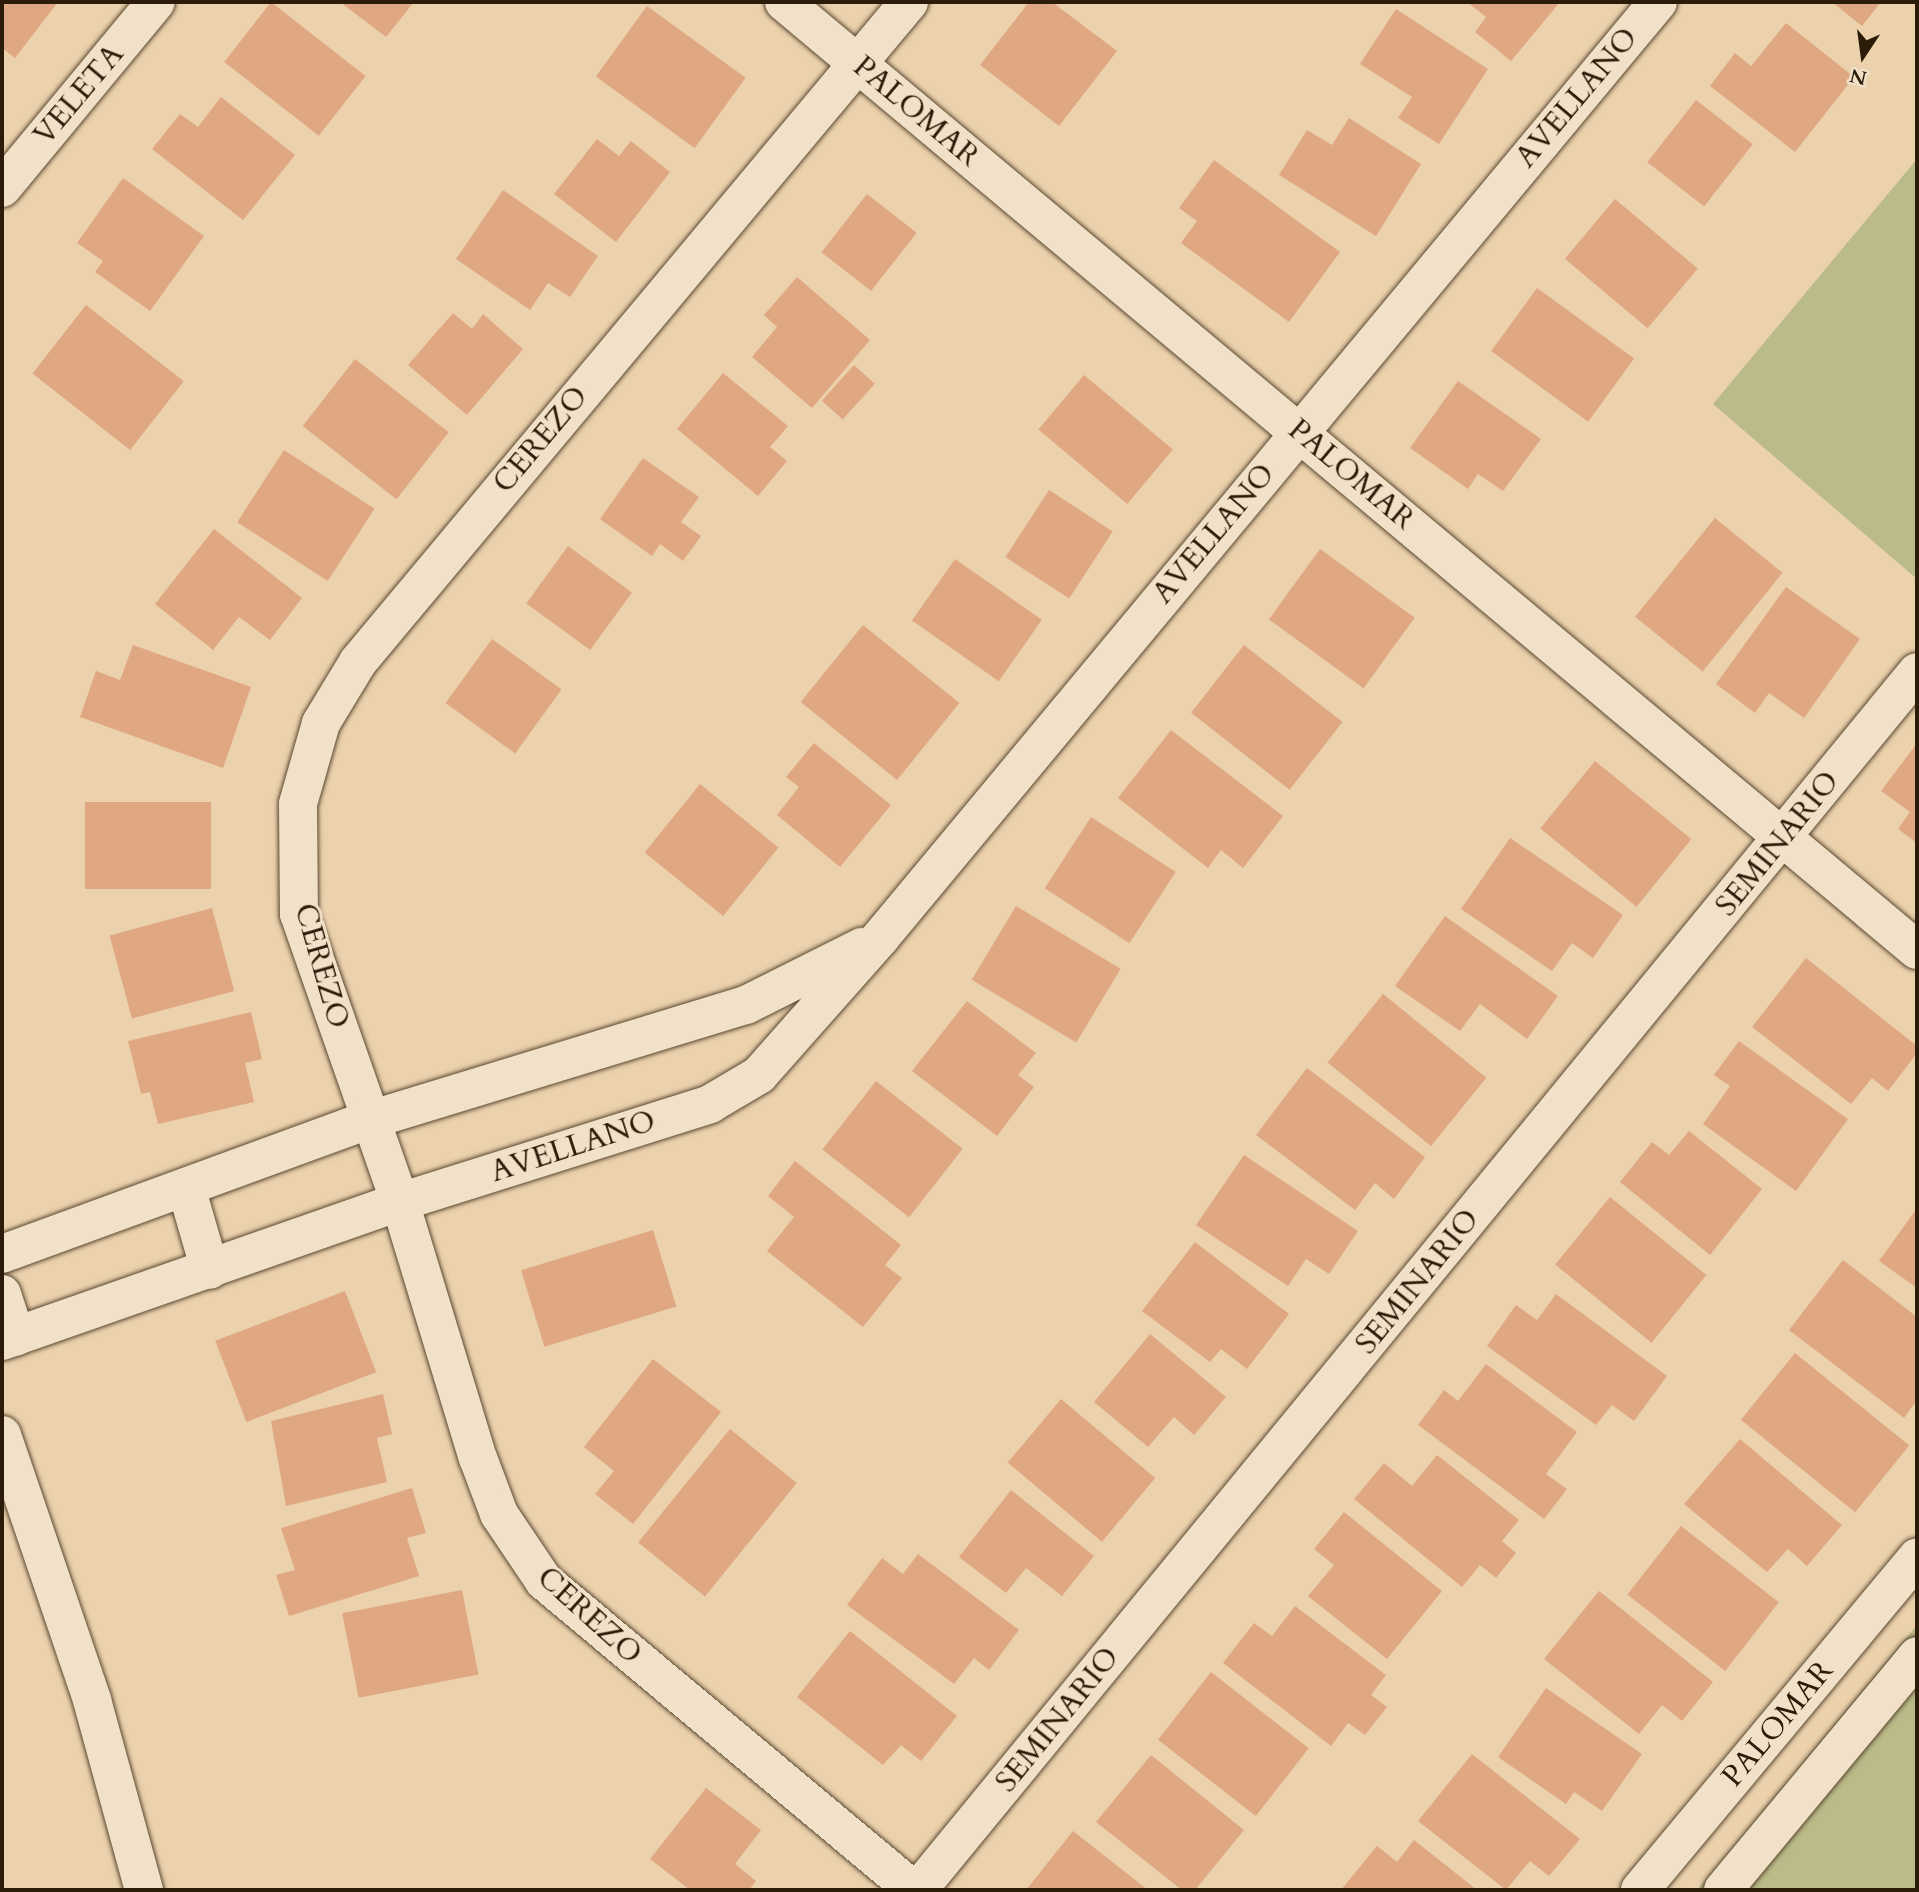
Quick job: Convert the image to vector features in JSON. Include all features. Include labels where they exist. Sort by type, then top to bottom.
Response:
[{"type":"street","name":"VELETA","points":[[2,188],[156,2]]},
{"type":"street","name":"PALOMAR","points":[[784,2],[1917,950]]},
{"type":"street","name":"CEREZO","points":[[909,2],[425,578],[358,662],[321,723],[298,804],[299,914],[369,1121],[400,1202],[478,1458],[499,1514],[521,1552],[544,1581],[916,1890]]},
{"type":"street","name":"AVELLANO","points":[[2,1294],[9,1339],[400,1202],[710,1104],[759,1075],[880,938],[1658,2]]},
{"type":"street","name":"SEMINARIO","points":[[916,1890],[1783,840],[1917,672]]},
{"type":"street","name":"AVELLANO","points":[[2,1254],[369,1121],[746,1005],[880,938]]},
{"type":"street","points":[[186,1187],[210,1270]]},
{"type":"street","points":[[2,1435],[92,1700],[144,1890]]},
{"type":"street","name":"PALOMAR","points":[[1640,1890],[1917,1557]]},
{"type":"street","points":[[1723,1890],[1917,1656]]},
{"type":"green space","points":[[1917,159],[1917,579],[1713,404]]},
{"type":"green space","points":[[1917,1625],[1917,1890],[1697,1890]]},
{"type":"building","points":[[2,2],[58,2],[15,58],[2,48]]},
{"type":"building","points":[[271,2],[366,76],[319,136],[224,62]]},
{"type":"building","points":[[340,2],[414,2],[386,37]]},
{"type":"building","points":[[1029,2],[1052,2],[1117,51],[1059,126],[980,65]]},
{"type":"building","points":[[1467,2],[1560,2],[1511,61],[1475,32],[1486,17]]},
{"type":"building","points":[[1832,2],[1881,2],[1862,26]]},
{"type":"building","points":[[647,6],[746,78],[695,148],[596,76]]},
{"type":"building","points":[[1396,9],[1488,69],[1439,144],[1398,118],[1412,97],[1360,64]]},
{"type":"building","points":[[1786,23],[1854,77],[1795,152],[1710,86],[1735,53],[1751,66]]},
{"type":"building","points":[[221,97],[295,155],[243,220],[152,149],[180,114],[198,127]]},
{"type":"building","points":[[1696,100],[1753,144],[1704,207],[1647,162]]},
{"type":"building","points":[[1349,118],[1421,164],[1376,236],[1279,175],[1307,130],[1332,145]]},
{"type":"building","points":[[597,139],[619,156],[631,141],[670,172],[616,242],[554,194]]},
{"type":"building","points":[[1214,160],[1340,252],[1289,322],[1181,243],[1197,221],[1179,208]]},
{"type":"building","points":[[123,178],[204,236],[150,311],[95,272],[103,261],[77,243]]},
{"type":"building","points":[[503,190],[598,256],[570,297],[548,283],[530,310],[456,259]]},
{"type":"building","points":[[867,194],[917,233],[871,291],[821,252]]},
{"type":"building","points":[[1615,199],[1698,268],[1648,328],[1565,259]]},
{"type":"building","points":[[797,277],[870,340],[812,408],[752,357],[777,327],[764,315]]},
{"type":"building","points":[[1537,288],[1634,359],[1588,422],[1491,351]]},
{"type":"building","points":[[86,305],[184,381],[130,450],[32,374]]},
{"type":"building","points":[[453,313],[472,329],[483,314],[523,349],[467,415],[408,365]]},
{"type":"building","points":[[355,359],[449,432],[396,499],[303,426]]},
{"type":"building","points":[[854,365],[875,384],[843,419],[822,401]]},
{"type":"building","points":[[723,373],[788,426],[770,447],[787,461],[758,496],[677,429]]},
{"type":"building","points":[[1084,375],[1173,450],[1127,504],[1038,429]]},
{"type":"building","points":[[1458,381],[1541,439],[1503,491],[1478,474],[1468,489],[1410,448]]},
{"type":"building","points":[[284,450],[375,509],[328,581],[237,522]]},
{"type":"building","points":[[643,458],[699,497],[681,522],[701,536],[683,561],[660,544],[652,556],[600,519]]},
{"type":"building","points":[[1049,490],[1113,531],[1069,598],[1005,557]]},
{"type":"building","points":[[1715,518],[1783,573],[1703,671],[1635,617]]},
{"type":"building","points":[[214,529],[302,598],[270,640],[239,617],[213,650],[155,604]]},
{"type":"building","points":[[568,546],[632,592],[590,650],[526,603]]},
{"type":"building","points":[[1320,549],[1415,618],[1364,688],[1269,619]]},
{"type":"building","points":[[955,559],[1042,620],[999,681],[912,620]]},
{"type":"building","points":[[1786,587],[1860,639],[1804,718],[1769,693],[1755,713],[1716,684]]},
{"type":"building","points":[[863,625],[959,703],[897,780],[801,702]]},
{"type":"building","points":[[492,639],[562,690],[515,753],[446,703]]},
{"type":"building","points":[[133,645],[251,687],[223,768],[80,717],[96,671],[120,680]]},
{"type":"building","points":[[1244,645],[1343,722],[1290,790],[1191,713]]},
{"type":"building","points":[[1171,730],[1283,816],[1243,868],[1221,850],[1208,868],[1118,798]]},
{"type":"building","points":[[814,743],[891,805],[840,867],[777,815],[799,787],[786,777]]},
{"type":"building","points":[[1917,743],[1917,843],[1898,829],[1910,812],[1881,791]]},
{"type":"building","points":[[1595,761],[1691,839],[1637,907],[1540,829]]},
{"type":"building","points":[[700,784],[778,848],[723,916],[645,852]]},
{"type":"building","points":[[85,802],[211,802],[211,889],[85,889]]},
{"type":"building","points":[[1091,817],[1176,872],[1129,943],[1045,888]]},
{"type":"building","points":[[1510,838],[1623,915],[1593,958],[1572,943],[1552,971],[1461,909]]},
{"type":"building","points":[[1016,906],[1121,969],[1076,1043],[972,980]]},
{"type":"building","points":[[212,908],[234,991],[132,1019],[110,935]]},
{"type":"building","points":[[1445,916],[1558,996],[1527,1039],[1480,1004],[1460,1031],[1395,986]]},
{"type":"building","points":[[1806,958],[1917,1046],[1917,1053],[1888,1091],[1872,1078],[1851,1104],[1752,1027]]},
{"type":"building","points":[[1383,994],[1486,1078],[1431,1146],[1328,1062]]},
{"type":"building","points":[[967,1001],[1036,1053],[1018,1075],[1034,1087],[997,1136],[912,1071]]},
{"type":"building","points":[[251,1012],[262,1059],[245,1063],[254,1102],[158,1124],[150,1092],[141,1094],[128,1041]]},
{"type":"building","points":[[1739,1041],[1848,1119],[1796,1191],[1703,1124],[1730,1086],[1714,1075]]},
{"type":"building","points":[[1307,1068],[1425,1157],[1394,1199],[1375,1183],[1355,1210],[1256,1135]]},
{"type":"building","points":[[876,1081],[963,1149],[909,1217],[822,1150]]},
{"type":"building","points":[[1689,1131],[1762,1189],[1710,1255],[1620,1182],[1652,1142],[1669,1155]]},
{"type":"building","points":[[1244,1155],[1358,1231],[1329,1274],[1306,1259],[1288,1286],[1196,1225]]},
{"type":"building","points":[[795,1161],[901,1245],[885,1265],[902,1278],[863,1327],[767,1251],[794,1217],[768,1196]]},
{"type":"building","points":[[1610,1197],[1706,1275],[1652,1343],[1555,1265]]},
{"type":"building","points":[[1917,1208],[1917,1288],[1879,1261]]},
{"type":"building","points":[[653,1230],[676,1307],[544,1347],[521,1270]]},
{"type":"building","points":[[1195,1242],[1289,1314],[1247,1369],[1221,1349],[1210,1362],[1142,1311]]},
{"type":"building","points":[[1843,1260],[1917,1317],[1917,1400],[1904,1418],[1789,1330]]},
{"type":"building","points":[[345,1291],[376,1372],[246,1422],[215,1341]]},
{"type":"building","points":[[1556,1294],[1667,1376],[1634,1421],[1612,1405],[1596,1425],[1487,1346],[1516,1305],[1537,1320]]},
{"type":"building","points":[[1150,1334],[1226,1397],[1194,1435],[1174,1417],[1148,1447],[1094,1402]]},
{"type":"building","points":[[1795,1353],[1909,1446],[1855,1512],[1741,1420]]},
{"type":"building","points":[[653,1359],[721,1412],[633,1524],[595,1494],[614,1471],[584,1447]]},
{"type":"building","points":[[1486,1364],[1577,1432],[1546,1474],[1567,1489],[1544,1519],[1418,1425],[1444,1390],[1458,1401]]},
{"type":"building","points":[[383,1394],[392,1434],[377,1438],[387,1482],[286,1506],[271,1421]]},
{"type":"building","points":[[1061,1399],[1155,1478],[1102,1542],[1008,1463]]},
{"type":"building","points":[[730,1429],[797,1483],[705,1597],[638,1542]]},
{"type":"building","points":[[1740,1439],[1842,1525],[1807,1566],[1788,1549],[1767,1572],[1684,1504]]},
{"type":"building","points":[[1437,1455],[1519,1520],[1502,1541],[1516,1553],[1496,1578],[1480,1565],[1462,1587],[1354,1499],[1384,1463],[1412,1486]]},
{"type":"building","points":[[412,1488],[426,1533],[407,1538],[419,1576],[289,1616],[276,1575],[295,1570],[281,1528]]},
{"type":"building","points":[[1011,1490],[1094,1556],[1062,1596],[1026,1568],[1006,1593],[959,1557]]},
{"type":"building","points":[[1344,1512],[1442,1591],[1387,1659],[1308,1596],[1334,1565],[1314,1549]]},
{"type":"building","points":[[1681,1526],[1779,1602],[1725,1671],[1627,1595]]},
{"type":"building","points":[[918,1554],[1019,1630],[989,1670],[974,1658],[954,1684],[847,1605],[882,1558],[903,1574]]},
{"type":"building","points":[[462,1590],[478,1674],[359,1698],[342,1613]]},
{"type":"building","points":[[1599,1591],[1713,1682],[1682,1721],[1662,1705],[1639,1734],[1544,1659]]},
{"type":"building","points":[[1295,1606],[1386,1675],[1371,1695],[1387,1707],[1365,1735],[1348,1723],[1331,1746],[1223,1663],[1254,1623],[1272,1636]]},
{"type":"building","points":[[850,1631],[957,1716],[921,1761],[901,1745],[883,1765],[797,1697]]},
{"type":"building","points":[[1211,1672],[1309,1748],[1256,1816],[1158,1740]]},
{"type":"building","points":[[1546,1688],[1642,1754],[1602,1811],[1574,1792],[1566,1804],[1498,1757]]},
{"type":"building","points":[[1472,1754],[1580,1839],[1549,1876],[1530,1861],[1506,1890],[1418,1821]]},
{"type":"building","points":[[1151,1755],[1244,1830],[1195,1890],[1182,1890],[1096,1822]]},
{"type":"building","points":[[706,1788],[761,1830],[735,1864],[756,1881],[749,1890],[690,1890],[650,1859]]},
{"type":"building","points":[[1073,1831],[1148,1890],[1026,1890]]},
{"type":"building","points":[[1414,1840],[1477,1890],[1341,1890],[1377,1846],[1397,1862]]}]
